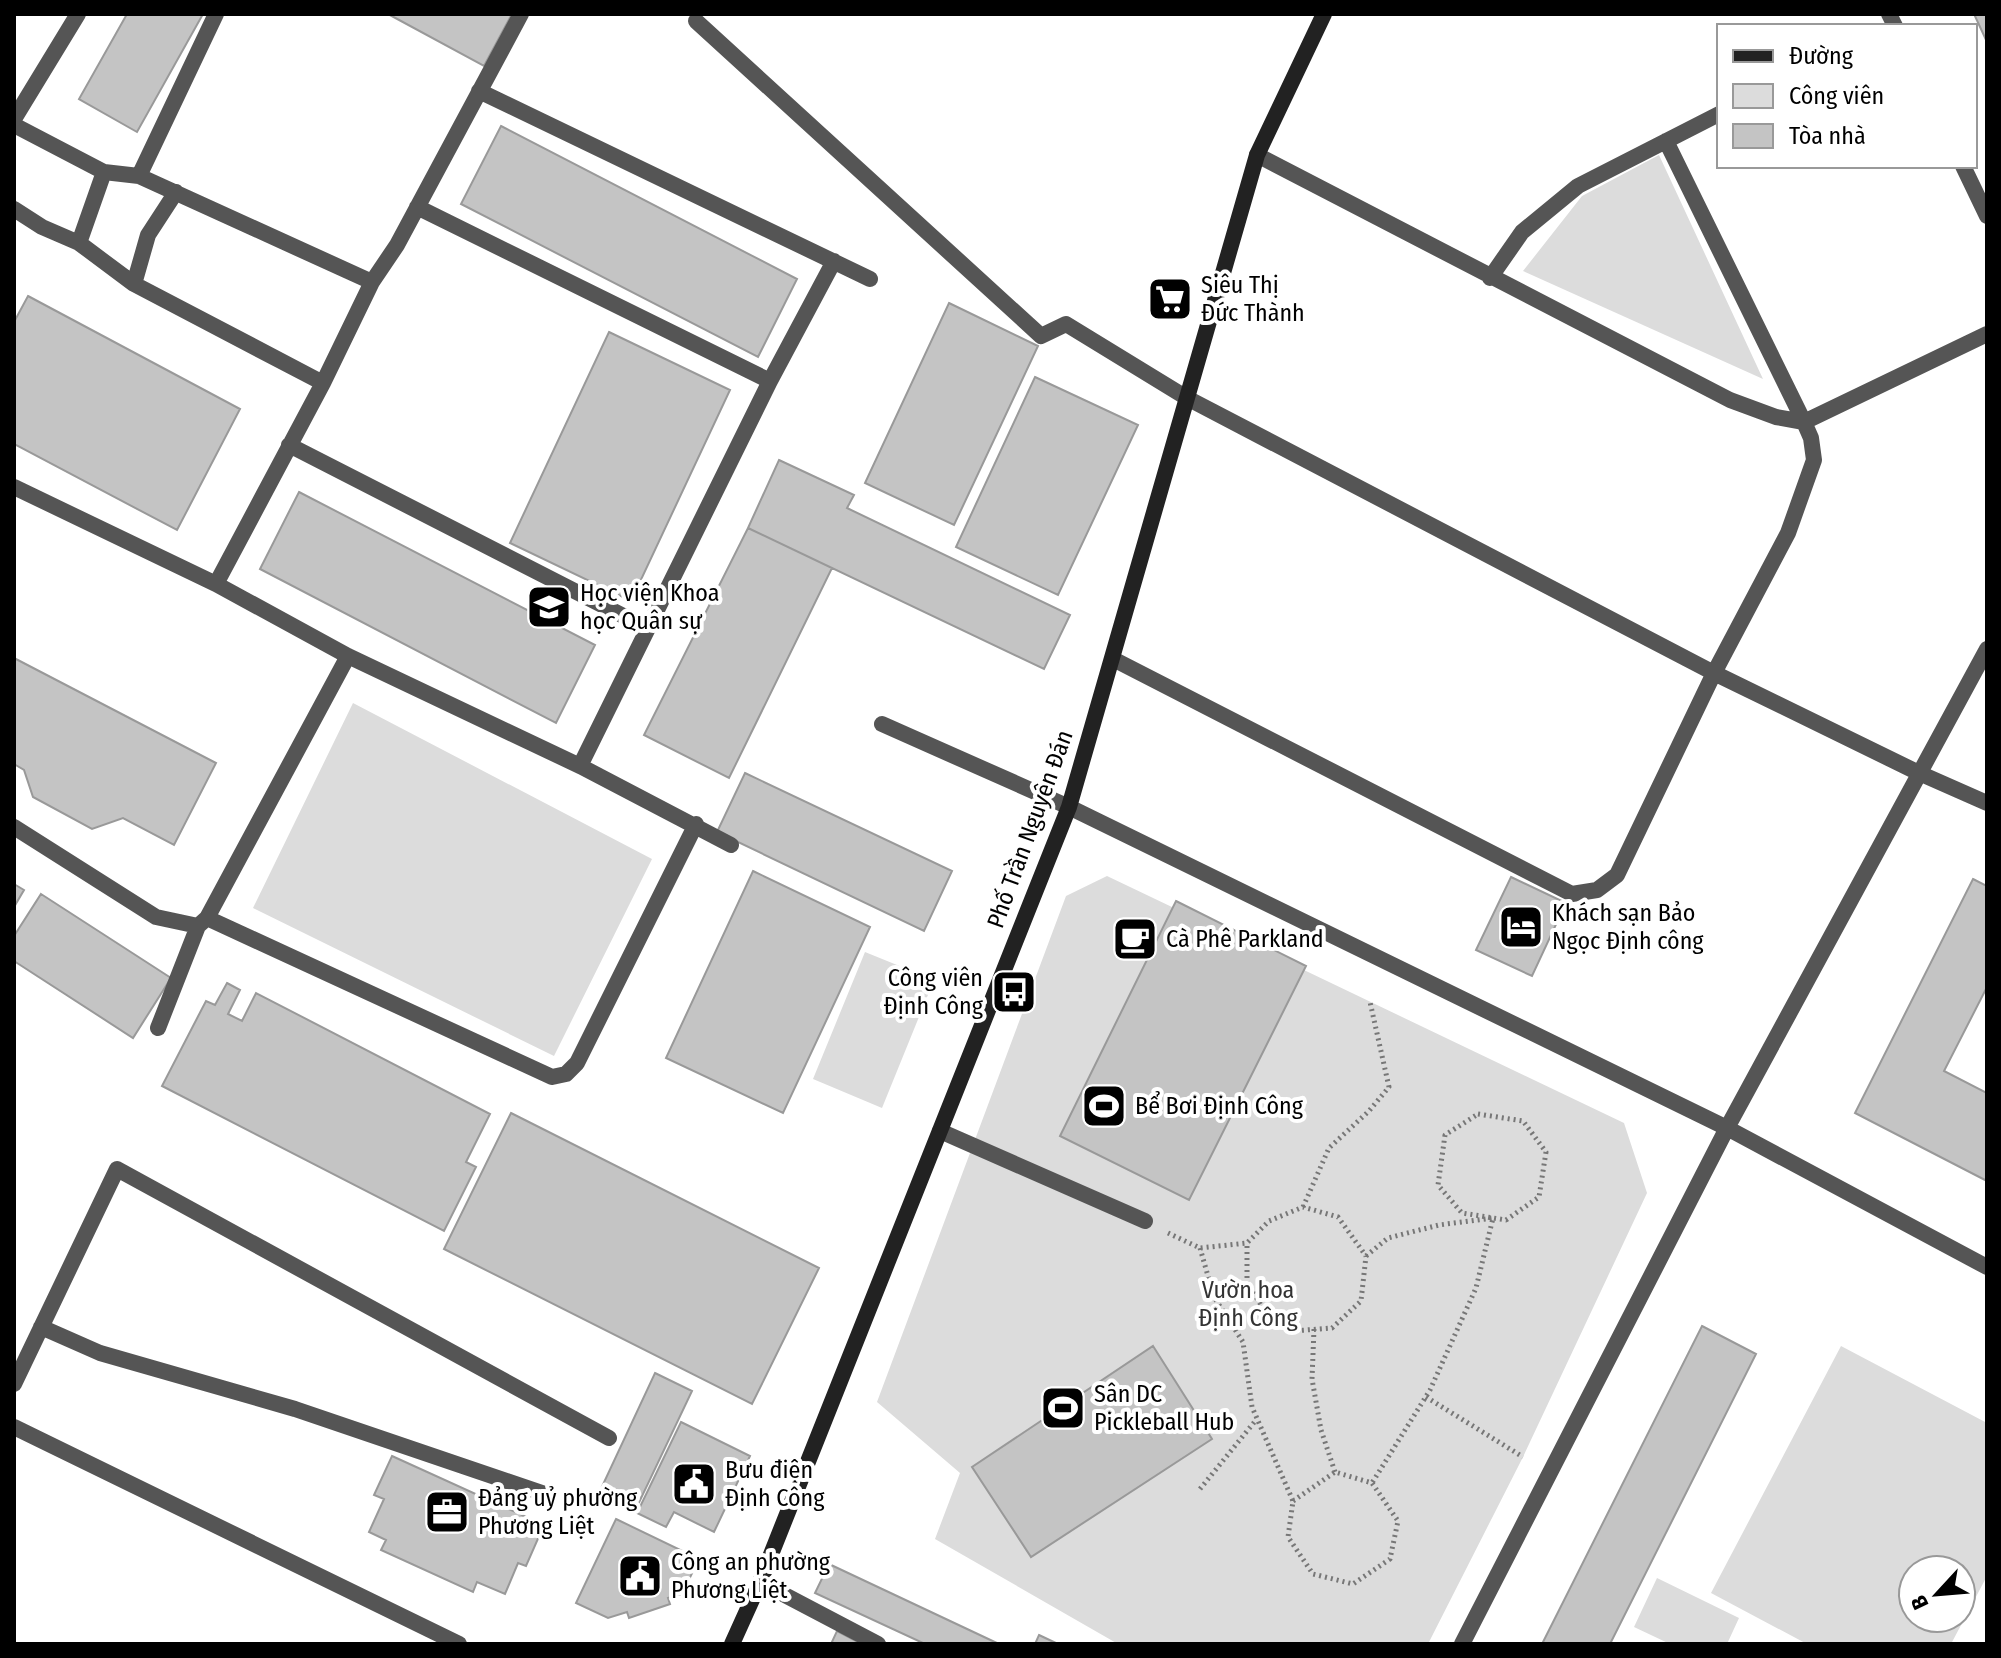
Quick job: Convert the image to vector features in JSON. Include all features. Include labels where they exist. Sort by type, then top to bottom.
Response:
[{"type":"street","points":[[14,119],[78,14]]},
{"type":"street","points":[[139,176],[216,14]]},
{"type":"street","points":[[216,584],[323,383],[372,282],[397,245],[521,14]]},
{"type":"street","name":"Phố Trần Nguyên Đán","points":[[732,1644],[760,1582],[1069,807],[1257,155],[1324,14]]},
{"type":"street","points":[[696,21],[1041,336],[1066,324],[1187,398],[1714,673],[1987,803]]},
{"type":"street","points":[[479,91],[870,279]]},
{"type":"street","points":[[1490,278],[1522,232],[1578,186],[1717,115]]},
{"type":"street","points":[[14,125],[104,172],[139,176],[372,282]]},
{"type":"street","points":[[1113,659],[1572,894],[1597,890],[1617,875],[1714,673],[1788,533],[1814,460],[1811,438],[1804,422],[1666,141]]},
{"type":"street","points":[[1257,155],[1730,400],[1776,417],[1804,422],[1987,334]]},
{"type":"street","points":[[1964,168],[1987,216]]},
{"type":"street","points":[[79,243],[104,172]]},
{"type":"street","points":[[134,284],[148,235],[176,192]]},
{"type":"street","points":[[417,207],[770,381]]},
{"type":"street","points":[[14,209],[42,227],[79,243],[134,284],[323,383]]},
{"type":"street","points":[[580,766],[770,381],[834,261]]},
{"type":"street","points":[[289,445],[647,628]]},
{"type":"street","points":[[14,487],[216,584],[348,656],[580,766],[731,845]]},
{"type":"street","points":[[1462,1644],[1727,1128],[1987,649]]},
{"type":"street","points":[[158,1028],[203,922],[348,656]]},
{"type":"street","points":[[882,724],[1069,807],[1727,1128],[1987,1267]]},
{"type":"street","points":[[14,827],[156,917],[203,922],[552,1077],[566,1074],[577,1063],[696,824]]},
{"type":"street","points":[[940,1131],[1145,1221]]},
{"type":"street","points":[[14,1384],[117,1169],[609,1438]]},
{"type":"street","points":[[41,1327],[100,1353],[295,1409],[548,1495]]},
{"type":"street","points":[[14,1427],[435,1639],[459,1644]]},
{"type":"street","points":[[760,1582],[878,1644]]},
{"type":"path","points":[[1303,1207],[1329,1148],[1369,1111],[1389,1087],[1370,1002]]},
{"type":"path","points":[[1366,1256],[1388,1238],[1439,1225],[1493,1218],[1506,1220],[1539,1197],[1546,1152],[1523,1121],[1478,1114],[1445,1135],[1438,1185],[1462,1213],[1493,1218]]},
{"type":"path","points":[[1145,1221],[1200,1248],[1247,1243],[1269,1221],[1303,1207],[1338,1217],[1366,1256],[1361,1301],[1332,1328],[1293,1331],[1267,1315],[1247,1282],[1247,1243]]},
{"type":"path","points":[[1372,1483],[1426,1397],[1476,1288],[1493,1218]]},
{"type":"path","points":[[1200,1248],[1214,1297],[1243,1342],[1256,1420],[1293,1501],[1288,1537],[1313,1574],[1353,1584],[1390,1559],[1398,1521],[1372,1483],[1335,1472]]},
{"type":"path","points":[[1314,1329],[1312,1379],[1321,1430],[1335,1472]]},
{"type":"path","points":[[1426,1397],[1523,1457]]},
{"type":"path","points":[[1200,1489],[1256,1420]]},
{"type":"path","points":[[1293,1501],[1335,1472]]},
{"type":"green space","points":[[1659,155],[1763,379],[1523,271],[1582,196]]},
{"type":"green space","points":[[353,703],[652,859],[554,1056],[253,908]]},
{"type":"green space","name":"Vườn hoa Định Công","points":[[1107,876],[1624,1123],[1647,1193],[1523,1457],[1428,1644],[1118,1644],[935,1539],[960,1473],[877,1402],[1066,896]]},
{"type":"green space","points":[[865,952],[934,980],[882,1108],[813,1079]]},
{"type":"green space","points":[[1841,1346],[1987,1423],[1987,1576],[1977,1595],[1977,1554],[1897,1554],[1897,1634],[1956,1634],[1951,1644],[1807,1644],[1711,1593]]},
{"type":"green space","points":[[1657,1578],[1739,1618],[1727,1644],[1670,1644],[1634,1627]]},
{"type":"building","points":[[127,14],[203,14],[137,132],[79,99]]},
{"type":"building","points":[[388,14],[512,14],[484,66]]},
{"type":"building","points":[[1974,14],[1987,14],[1987,42]]},
{"type":"building","points":[[501,126],[797,279],[758,357],[461,204]]},
{"type":"building","points":[[28,296],[240,409],[177,530],[14,444],[14,322]]},
{"type":"building","points":[[949,303],[1038,346],[954,525],[865,483]]},
{"type":"building","points":[[609,332],[730,390],[631,601],[510,543]]},
{"type":"building","points":[[1035,377],[1138,425],[1058,595],[956,547]]},
{"type":"building","points":[[779,460],[854,495],[847,508],[1070,615],[1044,669],[748,528]]},
{"type":"building","points":[[299,492],[595,645],[556,723],[260,569]]},
{"type":"building","points":[[748,528],[832,568],[729,778],[644,735]]},
{"type":"building","points":[[14,658],[216,763],[174,845],[123,818],[92,829],[33,797],[24,770],[14,764]]},
{"type":"building","points":[[745,773],[952,871],[924,931],[717,832]]},
{"type":"building","points":[[753,871],[870,927],[783,1113],[666,1058]]},
{"type":"building","name":"Khách sạn Bảo Ngọc Định công","points":[[1511,877],[1566,903],[1532,976],[1476,950]]},
{"type":"building","points":[[1973,879],[1987,886],[1987,987],[1944,1071],[1987,1093],[1987,1181],[1855,1113]]},
{"type":"building","points":[[14,884],[24,890],[14,907]]},
{"type":"building","points":[[41,894],[171,978],[133,1038],[14,961],[14,936]]},
{"type":"building","points":[[1176,901],[1306,966],[1189,1200],[1060,1136]]},
{"type":"building","points":[[227,983],[240,990],[228,1014],[242,1021],[256,993],[490,1114],[466,1162],[476,1167],[444,1231],[162,1086],[206,1001],[215,1005]]},
{"type":"building","points":[[511,1113],[819,1268],[752,1404],[444,1249]]},
{"type":"building","points":[[1702,1326],[1756,1354],[1610,1644],[1542,1644]]},
{"type":"building","points":[[1153,1346],[1212,1439],[1031,1557],[972,1467]]},
{"type":"building","points":[[655,1373],[692,1391],[635,1511],[599,1493]]},
{"type":"building","name":"Bưu điện Định Công","points":[[681,1422],[750,1456],[714,1532],[674,1512],[666,1527],[637,1513]]},
{"type":"building","name":"Đảng uỷ phường Phương Liệt","points":[[392,1456],[544,1525],[526,1566],[518,1563],[505,1594],[477,1582],[473,1592],[381,1550],[386,1540],[369,1532],[384,1499],[374,1495]]},
{"type":"building","name":"Công an phường Phương Liệt","points":[[616,1519],[699,1559],[682,1594],[668,1598],[670,1604],[629,1618],[627,1612],[608,1618],[576,1603]]},
{"type":"building","points":[[829,1564],[999,1644],[925,1644],[815,1593]]},
{"type":"building","points":[[837,1631],[862,1644],[831,1644]]},
{"type":"building","points":[[1039,1635],[1058,1644],[1035,1644]]},
{"type":"place","name":"Siêu Thị Đức Thành","points":[[1170,299]]},
{"type":"place","name":"Học viện Khoa học Quân sự","points":[[549,607]]},
{"type":"place","name":"Khách sạn Bảo Ngọc Định công","points":[[1521,927]]},
{"type":"place","name":"Cà Phê Parkland","points":[[1135,939]]},
{"type":"place","name":"Công viên Định Công","points":[[1014,992]]},
{"type":"place","name":"Bể Bơi Định Công","points":[[1104,1106]]},
{"type":"place","name":"Sân DC Pickleball Hub","points":[[1063,1408]]},
{"type":"place","name":"Bưu điện Định Công","points":[[694,1484]]},
{"type":"place","name":"Đảng uỷ phường Phương Liệt","points":[[447,1512]]},
{"type":"place","name":"Công an phường Phương Liệt","points":[[640,1576]]}]
